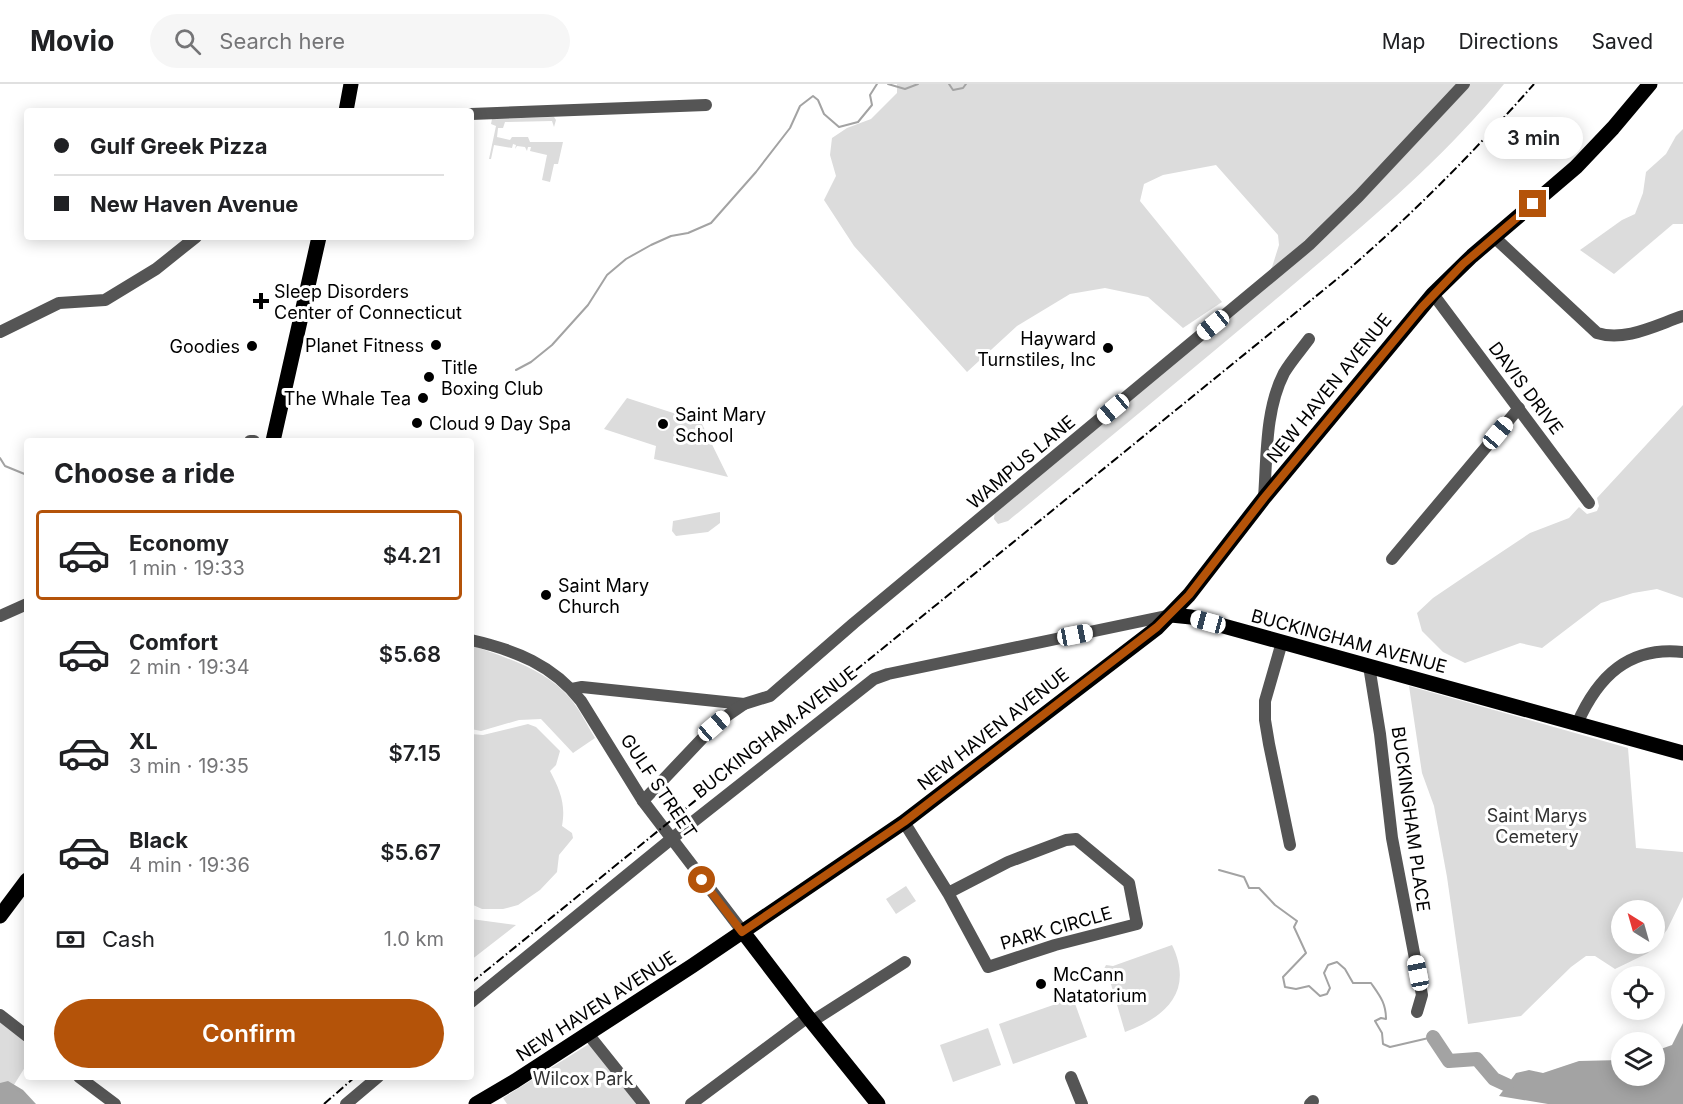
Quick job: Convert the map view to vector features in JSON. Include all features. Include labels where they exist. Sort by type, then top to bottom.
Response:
[{"type":"main road","points":[[347,108],[351,84]]},
{"type":"main road","name":"NEW HAVEN AVENUE","points":[[476,1104],[588,1034],[904,822],[1172,615],[1264,498],[1433,294],[1463,264],[1576,167],[1650,84]]},
{"type":"main road","points":[[274,438],[318,240]]},
{"type":"main road","name":"BUCKINGHAM AVENUE","points":[[1172,615],[1183,615],[1683,753]]},
{"type":"main road","points":[[0,916],[24,884]]},
{"type":"main road","name":"GULF STREET","points":[[742,932],[878,1104]]},
{"type":"street","name":"WAMPUS LANE","points":[[643,801],[714,726],[744,704],[770,696],[854,623],[1309,245],[1359,196],[1464,84]]},
{"type":"street","points":[[474,114],[706,105]]},
{"type":"street","points":[[1494,237],[1597,333],[1608,337],[1620,337],[1683,316]]},
{"type":"street","points":[[0,332],[59,303],[105,300],[156,269],[192,240]]},
{"type":"street","name":"DAVIS DRIVE","points":[[1433,294],[1589,503]]},
{"type":"street","points":[[1264,498],[1269,429],[1275,400],[1285,372],[1309,339]]},
{"type":"street","points":[[1392,559],[1519,408]]},
{"type":"street","points":[[0,616],[24,605]]},
{"type":"street","name":"BUCKINGHAM AVENUE","points":[[474,1000],[670,840],[880,676],[1172,615]]},
{"type":"street","name":"GULF STREET","points":[[474,641],[528,657],[546,667],[572,689],[670,840],[742,932]]},
{"type":"street","points":[[1282,642],[1264,701],[1264,710],[1290,845]]},
{"type":"street","points":[[1577,724],[1591,697],[1616,668],[1631,658],[1656,651],[1683,652]]},
{"type":"street","name":"BUCKINGHAM PLACE","points":[[1369,666],[1380,734],[1392,838],[1422,995],[1418,1012]]},
{"type":"street","points":[[572,689],[582,687],[744,704]]},
{"type":"street","points":[[904,822],[948,893]]},
{"type":"street","name":"PARK CIRCLE","points":[[1076,839],[1129,883],[1137,924],[1055,945],[988,967],[948,893],[1008,862],[1066,840],[1076,839]]},
{"type":"street","points":[[691,1104],[810,1020],[904,962]]},
{"type":"street","points":[[0,1015],[24,1034]]},
{"type":"street","points":[[588,1034],[644,1104]]},
{"type":"street","points":[[1071,1077],[1082,1104]]},
{"type":"street","points":[[83,1080],[115,1104]]},
{"type":"street","points":[[346,1104],[374,1080]]},
{"type":"green space","points":[[897,84],[1504,84],[1453,141],[1369,220],[1008,521],[998,524],[994,519],[995,510],[1267,283],[1279,245],[1278,235],[1216,165],[1163,175],[1144,184],[1140,201],[1222,302],[1183,328],[1148,297],[1105,288],[1070,294],[1017,326],[967,372],[854,246],[824,200],[836,176],[830,155],[832,138],[847,128],[871,119],[897,93]]},
{"type":"green space","points":[[554,117],[556,120],[554,127],[552,121],[505,122],[503,128],[498,128],[497,137],[510,140],[512,137],[528,137],[530,142],[563,142],[558,164],[554,164],[550,182],[542,180],[547,155],[530,151],[531,147],[528,147],[527,151],[525,147],[517,146],[515,149],[516,145],[513,144],[512,148],[494,145],[491,159],[489,159],[496,126],[491,124],[492,119]]},
{"type":"green space","points":[[1683,129],[1683,224],[1673,224],[1614,274],[1580,250],[1622,220],[1635,214],[1643,193],[1646,172],[1666,154],[1676,136]]},
{"type":"green space","points":[[627,398],[701,422],[728,477],[654,459],[656,446],[604,429]]},
{"type":"green space","points":[[1683,405],[1683,598],[1657,589],[1633,593],[1601,603],[1542,648],[1520,643],[1465,663],[1443,652],[1422,631],[1417,613],[1433,598],[1530,533],[1569,518],[1579,507],[1587,514],[1597,511],[1599,506],[1597,498]]},
{"type":"green space","points":[[720,512],[720,523],[708,532],[676,536],[672,531],[673,521]]},
{"type":"green space","points":[[474,646],[511,660],[549,679],[570,698],[595,738],[573,753],[541,719],[519,720],[481,731],[474,730]]},
{"type":"green space","name":"Saint Marys Cemetery","points":[[1409,686],[1628,748],[1636,848],[1683,852],[1683,897],[1665,932],[1665,900],[1611,900],[1611,954],[1646,954],[1621,966],[1611,966],[1595,956],[1586,956],[1571,967],[1521,1016],[1468,1024],[1447,877],[1434,806],[1422,773]]},
{"type":"green space","points":[[528,724],[536,727],[560,751],[556,765],[550,771],[561,797],[562,826],[572,833],[573,838],[559,855],[557,872],[540,890],[518,905],[503,909],[482,909],[474,905],[474,734],[483,735]]},
{"type":"green space","points":[[906,886],[916,901],[896,914],[886,899]]},
{"type":"green space","points":[[474,919],[516,925],[474,958]]},
{"type":"green space","points":[[1172,945],[1180,975],[1178,988],[1172,1000],[1153,1018],[1125,1032],[1108,974],[1104,969],[1106,965],[1113,966]]},
{"type":"green space","points":[[1073,998],[1087,1037],[1013,1064],[999,1024]]},
{"type":"green space","points":[[0,1021],[24,1040],[24,1069],[0,1104]]},
{"type":"green space","points":[[988,1028],[1001,1065],[953,1082],[940,1045]]},
{"type":"green space","name":"Wilcox Park","points":[[589,1044],[638,1104],[507,1104],[503,1098]]},
{"type":"shaded area","points":[[1683,1023],[1683,1104],[1548,1104],[1499,1096],[1516,1073],[1529,1070],[1543,1073],[1579,1061],[1611,1060],[1611,1086],[1665,1086],[1665,1047],[1672,1045]]},
{"type":"shaded area","points":[[8,1081],[23,1090],[36,1104],[0,1104],[0,1083]]},
{"type":"waterway","points":[[516,370],[531,362],[552,345],[588,305],[607,275],[626,259],[671,236],[688,233],[711,223],[756,172],[790,128],[800,106],[813,96],[818,100],[824,114],[839,127],[858,122],[872,105],[870,95],[877,84]]},
{"type":"waterway","points":[[888,84],[905,89],[918,84]]},
{"type":"waterway","points":[[949,84],[953,90],[963,88],[966,84]]},
{"type":"waterway","points":[[0,458],[5,466],[24,474]]},
{"type":"waterway","points":[[1219,870],[1244,877],[1249,888],[1259,888],[1275,905],[1297,921],[1294,927],[1306,953],[1283,977],[1285,987],[1296,989],[1309,986],[1320,996],[1327,994],[1330,988],[1324,973],[1328,965],[1337,962],[1345,969],[1353,983],[1371,983],[1380,996],[1384,1004],[1386,1019],[1381,1018],[1375,1021],[1382,1033],[1383,1044],[1390,1047],[1433,1037]]},
{"type":"waterway","points":[[1433,1037],[1449,1061],[1477,1059],[1494,1079],[1507,1085]]},
{"type":"railway","points":[[474,981],[1342,275],[1441,183],[1534,84]]},
{"type":"railway","points":[[324,1104],[352,1080]]},
{"type":"place","name":"Sleep Disorders Center of Connecticut","points":[[261,301]]},
{"type":"place","name":"Planet Fitness","points":[[436,345]]},
{"type":"place","name":"Goodies","points":[[252,346]]},
{"type":"place","name":"Hayward Turnstiles, Inc","points":[[1108,348]]},
{"type":"place","name":"Title Boxing Club","points":[[429,377]]},
{"type":"place","name":"The Whale Tea","points":[[423,398]]},
{"type":"place","name":"Cloud 9 Day Spa","points":[[417,423]]},
{"type":"place","name":"Saint Mary School","points":[[663,424]]},
{"type":"place","name":"Saint Mary Church","points":[[546,595]]},
{"type":"place","name":"McCann Natatorium","points":[[1041,984]]},
{"type":"route","points":[[702,880],[742,932],[904,822],[1172,615],[1264,498],[1422,307],[1463,264],[1533,204]]}]
